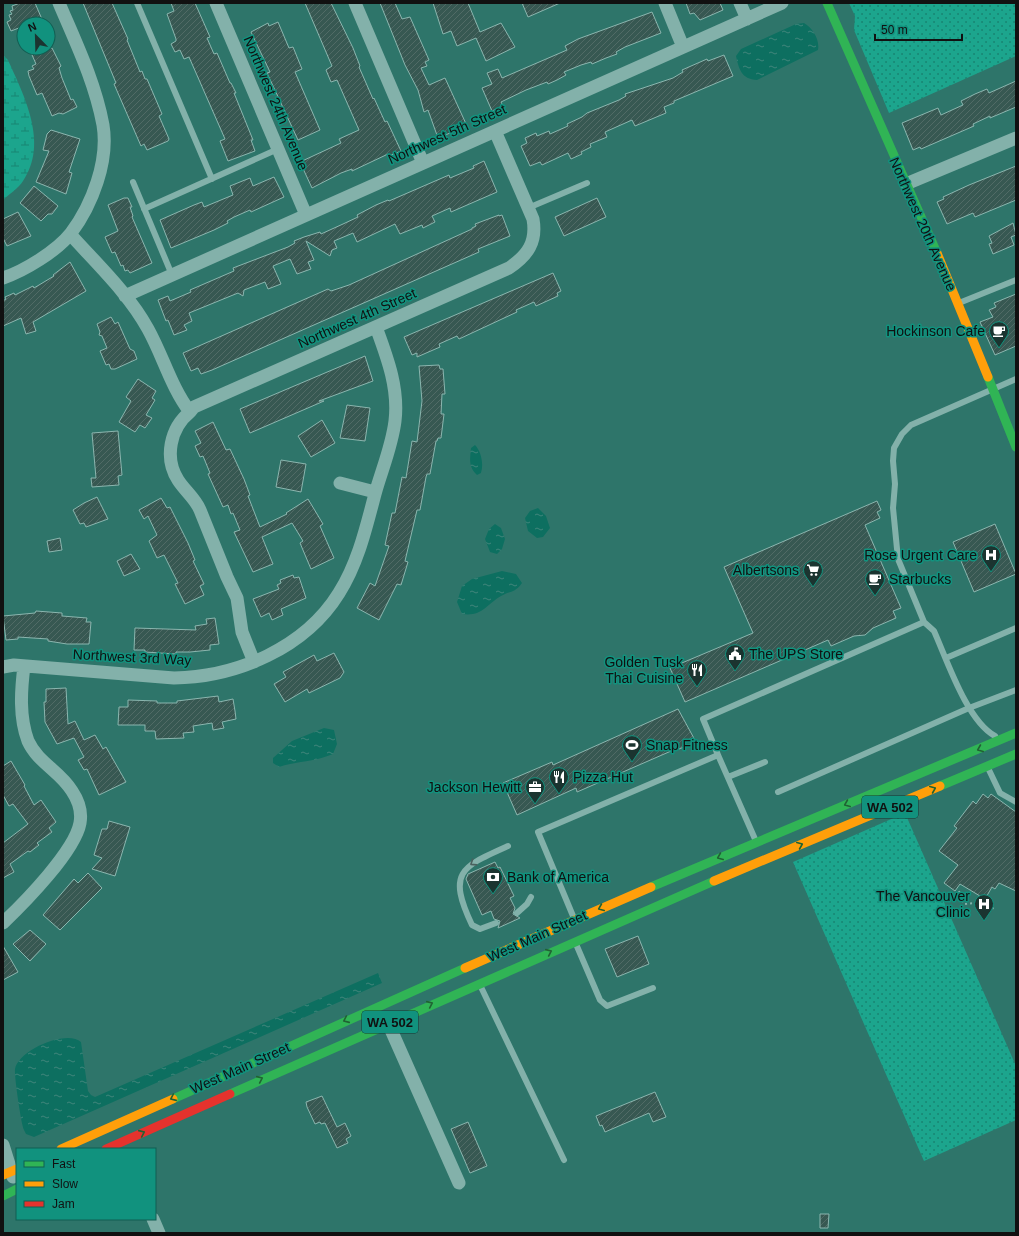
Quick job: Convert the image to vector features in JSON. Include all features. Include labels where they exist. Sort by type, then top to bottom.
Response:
[{"type":"main road","name":"Northwest 20th Avenue","points":[[826,3],[958,303],[1016,447]]},
{"type":"main road","name":"West Main Street","points":[[63,1148],[476,974],[574,941],[760,851],[1016,733]]},
{"type":"main road","name":"West Main Street","points":[[110,1148],[124,1145],[388,1023],[574,920],[988,766],[1016,754]]},
{"type":"main road","points":[[3,1196],[16,1190]]},
{"type":"street","points":[[3,278],[28,267],[70,234],[89,202],[96,185],[103,153],[103,127],[94,88],[59,3]]},
{"type":"street","name":"Northwest 24th Avenue","points":[[216,3],[306,215]]},
{"type":"street","points":[[355,3],[423,162]]},
{"type":"street","points":[[665,3],[683,46]]},
{"type":"street","points":[[740,3],[747,19]]},
{"type":"street","name":"Northwest 5th Street","points":[[125,296],[782,3]]},
{"type":"street","points":[[495,131],[528,208]]},
{"type":"street","points":[[906,184],[1016,138]]},
{"type":"street","name":"Northwest 4th Street","points":[[254,662],[242,632],[237,598],[197,503],[184,488],[173,469],[170,453],[174,435],[183,418],[194,407],[509,268],[526,254],[532,245],[534,228],[528,208]]},
{"type":"street","points":[[70,234],[125,296],[148,329],[176,391],[190,412]]},
{"type":"street","name":"Northwest 3rd Way","points":[[3,667],[24,666],[174,678],[194,678],[215,674],[254,662],[292,642],[315,623],[339,593],[354,563],[366,531],[395,421],[396,400],[390,366],[376,327]]},
{"type":"street","points":[[340,483],[376,492]]},
{"type":"street","points":[[3,923],[61,859],[72,844],[81,821],[78,804],[72,790],[38,757],[28,741],[22,714],[24,666]]},
{"type":"street","points":[[388,1023],[459,1183]]},
{"type":"street","points":[[3,1145],[10,1172],[16,1184]]},
{"type":"street","points":[[153,1220],[159,1233]]},
{"type":"lane","points":[[137,3],[212,180]]},
{"type":"lane","points":[[144,209],[212,180],[278,149]]},
{"type":"lane","points":[[133,182],[172,275]]},
{"type":"lane","points":[[528,208],[587,183]]},
{"type":"lane","points":[[958,303],[1016,280]]},
{"type":"lane","points":[[1002,739],[987,731],[971,713],[934,631],[924,622],[898,559],[893,508],[895,484],[893,461],[894,448],[902,434],[912,425],[1016,380]]},
{"type":"lane","points":[[760,851],[703,719],[924,622]]},
{"type":"lane","points":[[946,658],[1016,628]]},
{"type":"lane","points":[[778,792],[970,708],[1016,690]]},
{"type":"lane","points":[[574,920],[538,832],[718,755]]},
{"type":"lane","points":[[728,777],[765,762]]},
{"type":"lane","points":[[988,766],[1000,793],[1016,802]]},
{"type":"lane","points":[[496,923],[480,929],[472,925],[458,886],[466,868],[474,862],[508,846]]},
{"type":"lane","points":[[517,913],[527,904],[531,897]]},
{"type":"lane","points":[[574,941],[600,1000],[607,1006],[653,988]]},
{"type":"lane","points":[[476,974],[564,1160]]},
{"type":"path","points":[[959,891],[964,904],[975,903],[980,900],[994,908]]},
{"type":"green space","points":[[849,3],[1016,3],[1016,56],[889,113],[854,30],[855,16]]},
{"type":"green space","points":[[3,55],[8,60],[27,104],[34,136],[34,151],[30,166],[23,181],[3,200]]},
{"type":"green space","points":[[905,813],[1016,1066],[1016,1120],[924,1161],[793,862]]},
{"type":"water","points":[[804,23],[810,28],[817,38],[818,50],[757,80],[747,78],[744,75],[738,65],[736,56],[741,49],[796,24]]},
{"type":"water","points":[[475,445],[479,451],[482,462],[481,473],[477,475],[472,469],[470,462],[471,448]]},
{"type":"water","points":[[538,508],[546,516],[550,528],[543,537],[537,538],[528,531],[525,518],[530,511]]},
{"type":"water","points":[[495,524],[501,528],[505,539],[502,549],[497,554],[490,552],[485,539],[489,529]]},
{"type":"water","points":[[502,571],[516,574],[522,583],[517,589],[504,594],[483,610],[474,614],[462,614],[457,602],[462,586],[472,579]]},
{"type":"water","points":[[324,728],[334,730],[337,744],[333,754],[320,759],[279,767],[273,763],[273,758],[292,741]]},
{"type":"water","points":[[378,973],[382,983],[34,1137],[26,1134],[24,1130],[18,1100],[15,1069],[18,1062],[25,1055],[44,1044],[65,1038],[74,1039],[81,1042],[88,1091],[95,1097]]},
{"type":"building","points":[[20,3],[35,3],[41,16],[16,16],[16,29],[11,31],[7,22],[11,20],[9,15],[12,14],[10,11],[13,10],[12,6]]},
{"type":"building","points":[[83,3],[112,3],[128,39],[127,40],[140,72],[142,71],[145,79],[147,79],[162,114],[159,116],[169,139],[168,141],[147,150],[144,144],[141,146],[114,84],[116,83]]},
{"type":"building","points":[[171,3],[195,3],[210,37],[207,38],[214,54],[217,53],[236,93],[234,93],[253,140],[251,140],[255,151],[228,161],[220,141],[225,139],[189,57],[184,59],[180,50],[175,52],[171,44],[176,41],[176,39],[167,14],[174,11]]},
{"type":"building","points":[[305,3],[331,3],[353,48],[360,66],[359,67],[373,99],[374,98],[385,122],[387,121],[401,151],[389,156],[388,154],[352,171],[352,169],[341,173],[312,188],[300,162],[341,143],[339,139],[359,130],[337,80],[331,82],[326,70],[332,66]]},
{"type":"building","points":[[380,3],[395,3],[402,19],[410,17],[429,60],[425,62],[427,66],[421,68],[429,85],[445,78],[467,126],[438,138],[428,110],[424,112],[418,90],[405,65]]},
{"type":"building","points":[[433,3],[468,3],[480,32],[501,23],[515,47],[486,61],[476,38],[457,46],[451,31],[443,34]]},
{"type":"building","points":[[522,3],[560,3],[528,17]]},
{"type":"building","points":[[686,3],[720,3],[723,10],[700,20],[694,13],[690,14]]},
{"type":"building","points":[[652,12],[661,33],[625,47],[616,52],[617,54],[592,64],[591,62],[564,72],[566,75],[557,80],[526,90],[501,102],[503,106],[492,111],[482,88],[492,84],[487,73],[498,69],[502,78],[567,50],[565,46],[578,39]]},
{"type":"building","points":[[278,22],[289,48],[293,47],[302,69],[295,72],[320,130],[298,140],[267,73],[270,72],[251,32],[268,23],[269,26]]},
{"type":"building","points":[[724,55],[733,76],[674,101],[674,103],[664,107],[666,113],[635,126],[632,120],[605,132],[607,137],[590,144],[591,147],[581,152],[582,154],[571,159],[568,153],[542,165],[540,162],[530,166],[521,146],[527,143],[525,138],[536,133],[537,136],[549,131],[550,134],[568,126],[567,124],[587,113],[619,100],[626,96],[625,94],[673,78],[683,72],[682,70],[707,59],[708,61]]},
{"type":"building","points":[[32,56],[56,56],[61,66],[59,68],[71,100],[73,99],[77,107],[63,114],[59,113],[52,116],[42,93],[37,95],[29,76],[28,71],[34,69],[32,66],[36,64]]},
{"type":"building","points":[[1016,81],[1016,107],[990,118],[990,116],[973,124],[974,126],[921,149],[920,147],[913,150],[902,123],[938,108],[941,115],[963,105],[961,101],[975,94],[987,89],[989,93]]},
{"type":"building","points":[[51,130],[80,139],[69,172],[72,173],[66,194],[36,182],[49,151],[43,150],[47,134]]},
{"type":"building","points":[[484,161],[497,192],[451,212],[450,208],[432,216],[435,222],[423,228],[422,225],[400,234],[395,224],[357,242],[353,233],[334,241],[337,248],[332,250],[330,256],[306,241],[314,260],[308,262],[311,269],[297,274],[290,259],[273,266],[281,284],[268,289],[265,282],[244,290],[243,296],[238,293],[189,313],[192,321],[184,325],[187,330],[174,335],[168,320],[166,321],[158,300],[168,296],[170,301],[191,292],[190,290],[234,271],[233,268],[288,247],[295,243],[294,241],[304,237],[320,232],[321,234],[358,217],[357,215],[376,205],[388,200],[389,201],[449,175],[450,178],[474,168],[473,166]]},
{"type":"building","points":[[1016,166],[1016,200],[975,217],[973,213],[947,224],[937,202],[944,199],[943,197],[969,185]]},
{"type":"building","points":[[274,177],[284,197],[251,212],[250,210],[234,217],[227,221],[228,223],[214,230],[171,248],[160,220],[202,202],[204,207],[233,195],[230,186],[250,178],[253,186]]},
{"type":"building","points":[[34,186],[58,206],[52,214],[48,214],[41,221],[20,203]]},
{"type":"building","points":[[124,198],[128,198],[132,207],[130,207],[132,217],[152,263],[130,273],[128,270],[125,271],[123,265],[121,266],[115,252],[112,253],[105,237],[118,231],[108,205]]},
{"type":"building","points":[[597,198],[606,217],[564,236],[555,217]]},
{"type":"building","points":[[18,212],[31,236],[7,246],[3,238],[3,219]]},
{"type":"building","points":[[502,215],[510,236],[478,249],[479,252],[212,370],[201,374],[198,368],[191,371],[183,353],[328,289],[331,291],[349,285],[472,229],[476,226],[475,224]]},
{"type":"building","points":[[1013,223],[1016,235],[1011,237],[1014,245],[993,254],[989,244],[992,243],[989,236]]},
{"type":"building","points":[[70,262],[86,291],[33,322],[36,331],[26,334],[21,318],[3,326],[3,301],[6,299],[5,297],[14,293],[15,295],[33,286],[34,288],[54,276],[53,275]]},
{"type":"building","points":[[553,273],[561,291],[557,293],[558,296],[536,306],[534,302],[516,310],[517,312],[459,339],[457,336],[439,344],[440,347],[417,357],[417,353],[412,355],[404,337]]},
{"type":"building","points":[[1016,294],[1016,346],[995,355],[980,322],[993,317],[989,310],[996,307],[994,303]]},
{"type":"building","points":[[111,317],[115,324],[118,322],[130,349],[134,351],[137,359],[115,369],[111,369],[109,364],[106,365],[100,351],[107,348],[102,336],[99,335],[100,332],[97,324]]},
{"type":"building","points":[[365,356],[373,381],[319,401],[324,401],[250,433],[240,409]]},
{"type":"building","points":[[439,365],[440,369],[443,369],[445,394],[442,394],[441,414],[444,414],[441,438],[438,438],[436,441],[430,474],[427,474],[426,477],[420,510],[417,510],[405,561],[408,562],[401,585],[397,584],[379,620],[357,608],[370,583],[375,586],[389,546],[385,545],[392,513],[395,513],[402,477],[406,478],[412,441],[417,442],[422,401],[419,366]]},
{"type":"building","points":[[138,379],[156,391],[152,398],[155,400],[146,415],[152,418],[145,428],[140,425],[135,432],[119,422],[131,401],[126,397]]},
{"type":"building","points":[[347,405],[370,408],[365,441],[340,438]]},
{"type":"building","points":[[322,420],[335,443],[311,457],[298,436]]},
{"type":"building","points":[[213,422],[226,450],[230,449],[244,479],[250,495],[248,496],[260,527],[287,514],[286,513],[308,499],[323,524],[320,526],[334,558],[311,569],[300,543],[303,541],[292,523],[262,537],[273,564],[253,572],[234,532],[240,530],[233,513],[231,514],[228,505],[223,507],[208,474],[210,473],[203,456],[200,457],[195,446],[201,443],[195,431]]},
{"type":"building","points":[[118,431],[122,475],[118,476],[119,485],[92,487],[91,478],[96,478],[92,433]]},
{"type":"building","points":[[281,460],[306,464],[301,492],[276,487]]},
{"type":"building","points":[[97,497],[108,519],[86,527],[84,523],[80,524],[73,510]]},
{"type":"building","points":[[161,498],[167,508],[170,507],[188,543],[195,560],[193,561],[204,584],[200,586],[204,595],[185,604],[175,584],[178,583],[164,555],[157,558],[149,541],[157,535],[148,516],[144,519],[139,510]]},
{"type":"building","name":"Albertsons","points":[[877,501],[881,510],[877,512],[880,518],[865,525],[901,608],[893,611],[896,618],[873,628],[865,635],[854,636],[831,646],[828,640],[685,702],[670,668],[753,633],[724,567]]},
{"type":"building","points":[[995,524],[1016,574],[974,592],[953,542]]},
{"type":"building","points":[[60,538],[62,550],[49,552],[47,541]]},
{"type":"building","points":[[131,554],[140,569],[124,576],[117,561]]},
{"type":"building","points":[[293,575],[294,578],[299,577],[306,598],[281,609],[283,615],[272,620],[269,613],[261,617],[253,599],[279,589],[277,585],[281,583],[280,580]]},
{"type":"building","points":[[36,611],[62,613],[62,616],[87,618],[86,622],[91,622],[89,644],[67,644],[48,641],[48,639],[18,637],[18,639],[6,640],[3,616],[35,613]]},
{"type":"building","points":[[215,618],[219,644],[210,645],[210,650],[176,652],[176,654],[134,650],[135,628],[196,630],[195,626],[207,624],[206,619]]},
{"type":"building","points":[[334,653],[344,672],[340,678],[309,693],[307,689],[285,702],[274,684],[286,677],[283,672],[314,655],[317,661]]},
{"type":"building","points":[[66,688],[68,724],[75,721],[84,740],[95,735],[103,749],[106,747],[126,782],[99,795],[87,769],[84,770],[78,760],[84,757],[74,738],[57,744],[45,722],[44,702],[46,702],[46,689]]},
{"type":"building","points":[[218,696],[219,702],[233,699],[236,719],[222,722],[224,728],[213,730],[212,723],[193,726],[194,732],[183,733],[184,738],[156,739],[155,731],[145,731],[145,725],[118,725],[119,707],[128,707],[128,700],[157,701],[157,703],[177,703],[177,701]]},
{"type":"building","points":[[678,709],[696,742],[679,749],[678,748],[577,792],[576,788],[517,815],[503,783],[552,762],[553,765]]},
{"type":"building","points":[[11,761],[25,785],[24,786],[34,805],[41,800],[56,822],[49,828],[52,832],[37,843],[39,845],[10,864],[14,872],[3,878],[3,843],[28,824],[13,804],[9,806],[3,795],[3,766]]},
{"type":"building","points":[[983,794],[988,798],[991,794],[1016,812],[1016,891],[999,883],[995,889],[992,887],[985,899],[960,884],[955,891],[944,883],[958,865],[939,851],[957,828],[954,826],[973,801],[976,804]]},
{"type":"building","points":[[109,821],[130,827],[115,876],[92,869],[102,858],[94,855],[102,829],[107,829]]},
{"type":"building","name":"Bank of America","points":[[495,862],[498,868],[500,867],[514,896],[510,898],[515,908],[513,914],[520,918],[498,928],[500,921],[494,919],[491,911],[482,915],[466,879],[468,874]]},
{"type":"building","points":[[88,873],[102,888],[60,930],[43,915],[74,879],[78,883]]},
{"type":"building","points":[[30,930],[46,944],[30,961],[13,944]]},
{"type":"building","points":[[638,936],[649,964],[617,977],[605,949]]},
{"type":"building","points":[[3,946],[18,972],[3,980]]},
{"type":"building","points":[[655,1092],[666,1117],[653,1122],[649,1113],[605,1132],[602,1125],[600,1126],[596,1116]]},
{"type":"building","points":[[322,1096],[337,1127],[345,1123],[351,1136],[346,1139],[348,1143],[337,1148],[325,1123],[321,1124],[320,1122],[315,1124],[307,1107],[306,1102]]},
{"type":"building","points":[[468,1122],[487,1166],[470,1173],[451,1129]]},
{"type":"building","points":[[820,1214],[829,1214],[828,1228],[820,1228]]},
{"type":"traffic: fast","points":[[827,3],[937,253]]},
{"type":"traffic: fast","points":[[988,377],[1016,447]]},
{"type":"traffic: fast","points":[[651,887],[1016,733]]},
{"type":"traffic: fast","points":[[940,786],[1016,754]]},
{"type":"traffic: fast","points":[[230,1094],[714,881]]},
{"type":"traffic: fast","points":[[173,1099],[465,968]]},
{"type":"traffic: fast","points":[[3,1196],[16,1190]]},
{"type":"traffic: slow","points":[[937,253],[988,377]]},
{"type":"traffic: slow","points":[[714,881],[940,786]]},
{"type":"traffic: slow","points":[[465,968],[651,887]]},
{"type":"traffic: slow","points":[[63,1148],[173,1099]]},
{"type":"traffic: slow","points":[[3,1175],[16,1169]]},
{"type":"traffic: jam","points":[[108,1148],[230,1094]]},
{"type":"place","name":"Hockinson Cafe","points":[[999,348]]},
{"type":"place","name":"Rose Urgent Care","points":[[991,572]]},
{"type":"place","name":"Albertsons","points":[[813,587]]},
{"type":"place","name":"Starbucks","points":[[875,596]]},
{"type":"place","name":"The UPS Store","points":[[735,671]]},
{"type":"place","name":"Golden Tusk Thai Cuisine","points":[[697,687]]},
{"type":"place","name":"Snap Fitness","points":[[632,762]]},
{"type":"place","name":"Pizza Hut","points":[[559,794]]},
{"type":"place","name":"Jackson Hewitt","points":[[535,804]]},
{"type":"place","name":"Bank of America","points":[[493,894]]},
{"type":"place","name":"The Vancouver Clinic","points":[[984,921]]}]
